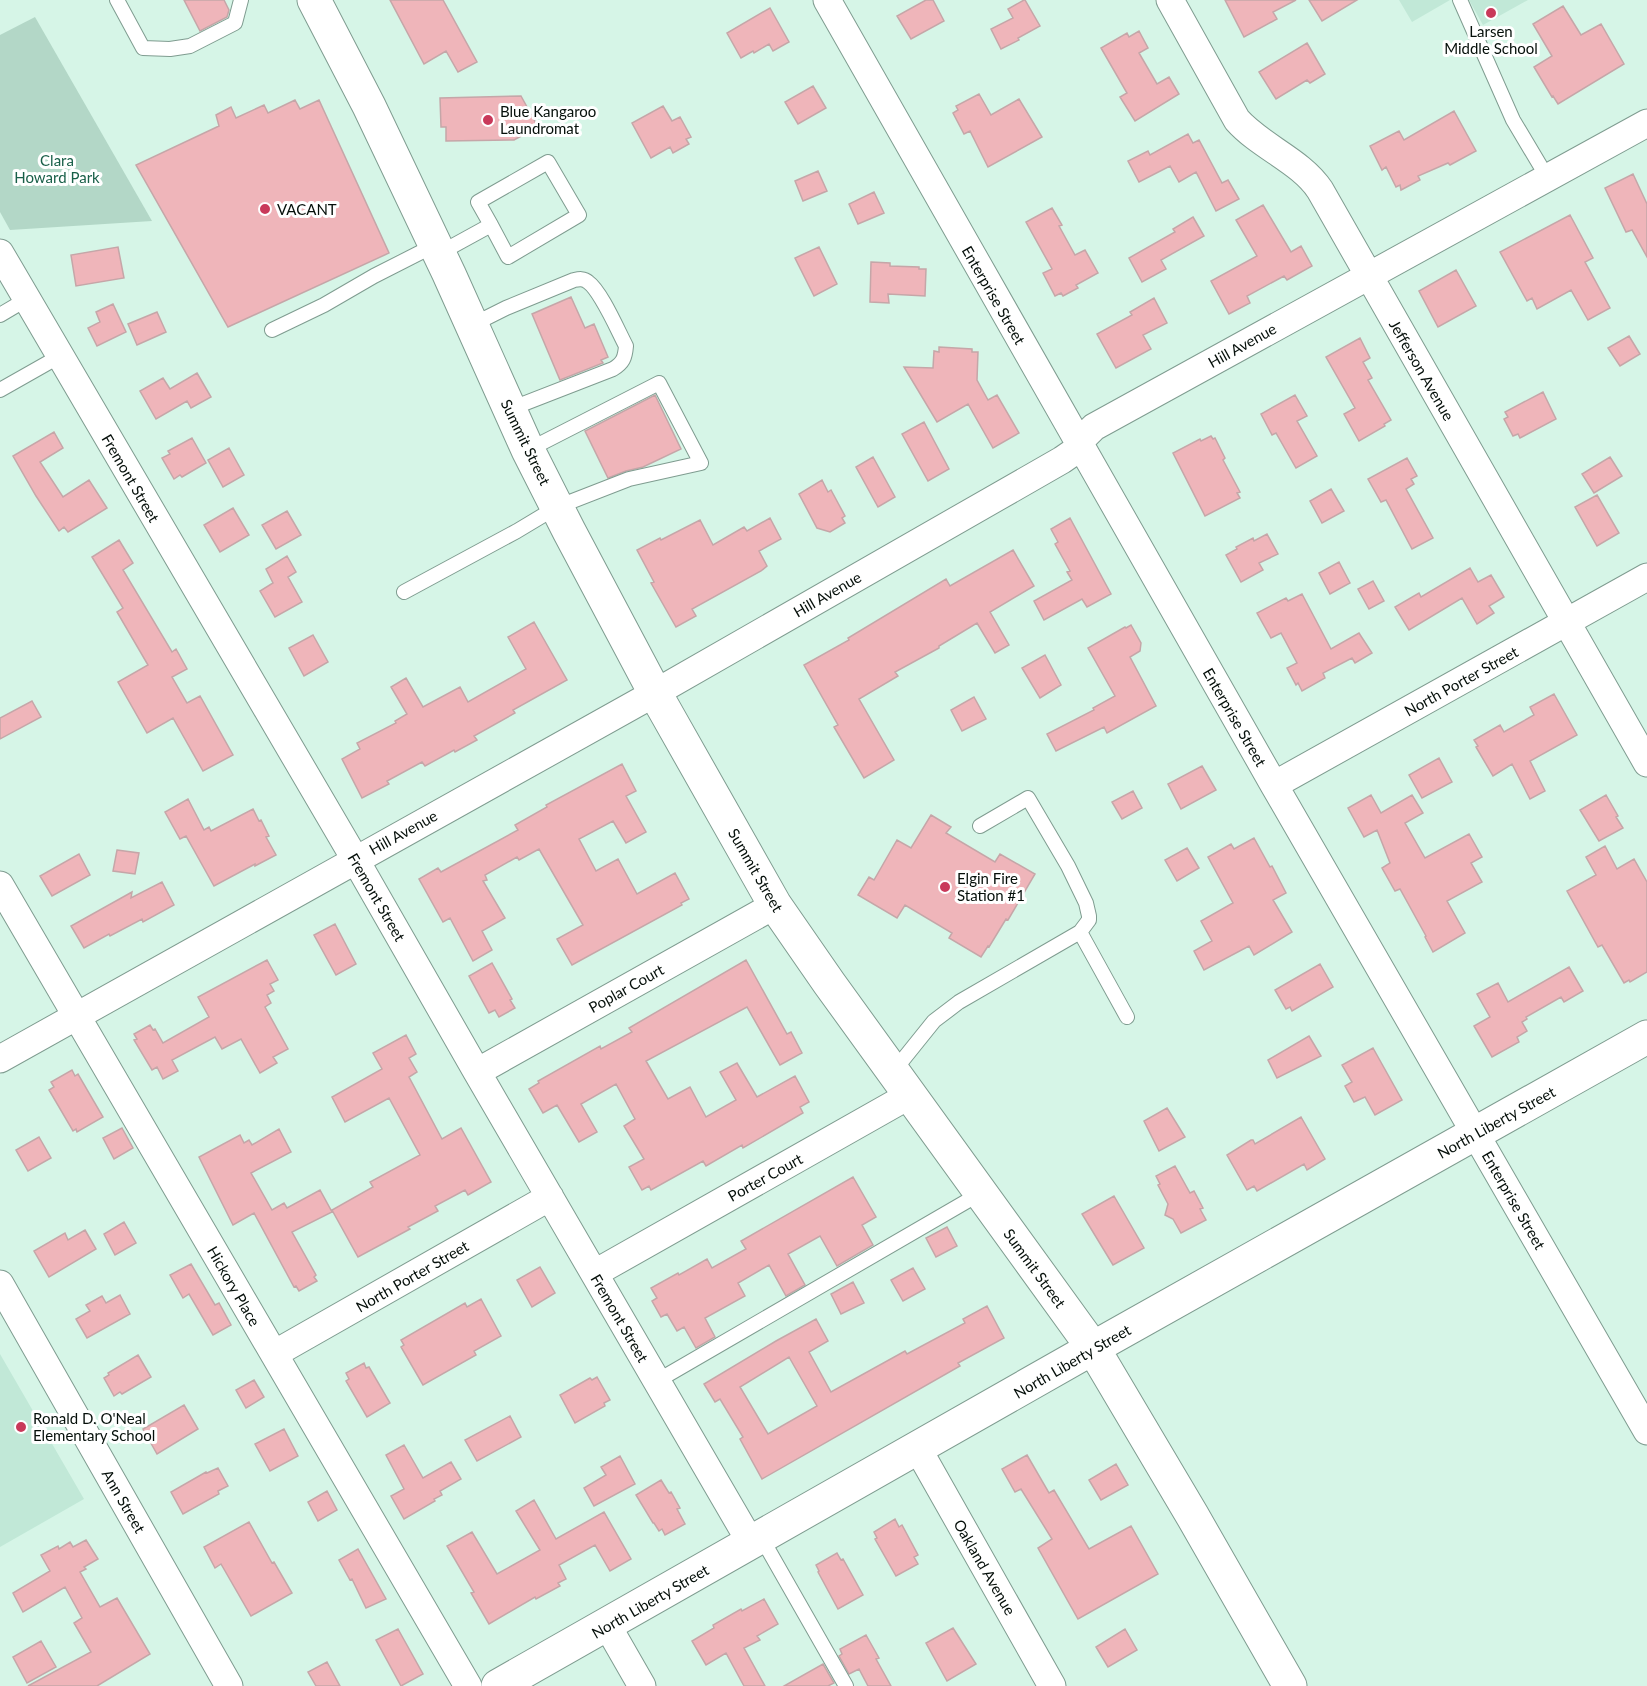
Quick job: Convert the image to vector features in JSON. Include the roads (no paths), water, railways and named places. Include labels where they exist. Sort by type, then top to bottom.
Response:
[{"type":"main road","name":"Summit Street","points":[[314,0],[369,106],[528,450],[557,507],[654,693],[775,905],[1093,1348],[1290,1686]]},
{"type":"main road","name":"North Liberty Street","points":[[498,1686],[1647,1037]]},
{"type":"street","name":"Enterprise Street","points":[[827,0],[1274,785],[1647,1431]]},
{"type":"street","name":"Jefferson Avenue","points":[[1170,0],[1237,120],[1252,135],[1315,182],[1647,763]]},
{"type":"street","name":"Hill Avenue","points":[[0,1059],[654,693],[1062,460],[1072,454],[1094,427],[1647,123]]},
{"type":"street","name":"Fremont Street","points":[[0,253],[657,1381],[756,1540]]},
{"type":"street","name":"North Porter Street","points":[[1274,785],[1647,577]]},
{"type":"street","name":"Hickory Place","points":[[0,885],[468,1686]]},
{"type":"street","name":"Poplar Court","points":[[477,1072],[775,905]]},
{"type":"street","name":"Porter Court","points":[[595,1273],[902,1084]]},
{"type":"street","name":"North Porter Street","points":[[274,1354],[550,1197]]},
{"type":"street","name":"Ann Street","points":[[0,1284],[230,1686]]},
{"type":"street","name":"Oakland Avenue","points":[[918,1449],[1053,1686]]},
{"type":"street","points":[[607,1625],[642,1686]]},
{"type":"lane","points":[[117,0],[143,48],[170,49],[196,44],[235,23],[241,0]]},
{"type":"lane","points":[[1460,0],[1512,120],[1547,177]]},
{"type":"lane","points":[[548,162],[579,214],[508,257],[491,225],[478,202],[548,162]]},
{"type":"lane","points":[[272,330],[324,306],[374,276],[491,225]]},
{"type":"lane","points":[[472,325],[506,308],[574,280],[582,279],[588,282],[601,298],[626,346],[626,355],[622,363],[613,369],[510,409]]},
{"type":"lane","points":[[0,315],[27,299]]},
{"type":"lane","points":[[0,390],[60,356]]},
{"type":"lane","points":[[404,592],[518,531],[557,507],[629,479],[701,463],[659,383],[528,450]]},
{"type":"lane","points":[[902,1084],[934,1021],[959,1002],[1080,932],[1089,920],[1086,903],[1068,866],[1028,798],[980,826]]},
{"type":"lane","points":[[1080,932],[1127,1017]]},
{"type":"lane","points":[[657,1381],[981,1193]]},
{"type":"lane","points":[[756,1540],[846,1686]]},
{"type":"place","name":"Larsen Middle School","points":[[1491,13]]},
{"type":"place","name":"Blue Kangaroo Laundromat","points":[[488,120]]},
{"type":"place","name":"VACANT","points":[[265,209]]},
{"type":"place","name":"Elgin Fire Station #1","points":[[945,887]]},
{"type":"place","name":"Ronald D. O'Neal Elementary School","points":[[21,1427]]},
{"type":"park label","name":"Clara Howard Park","points":[[57,168]]}]
